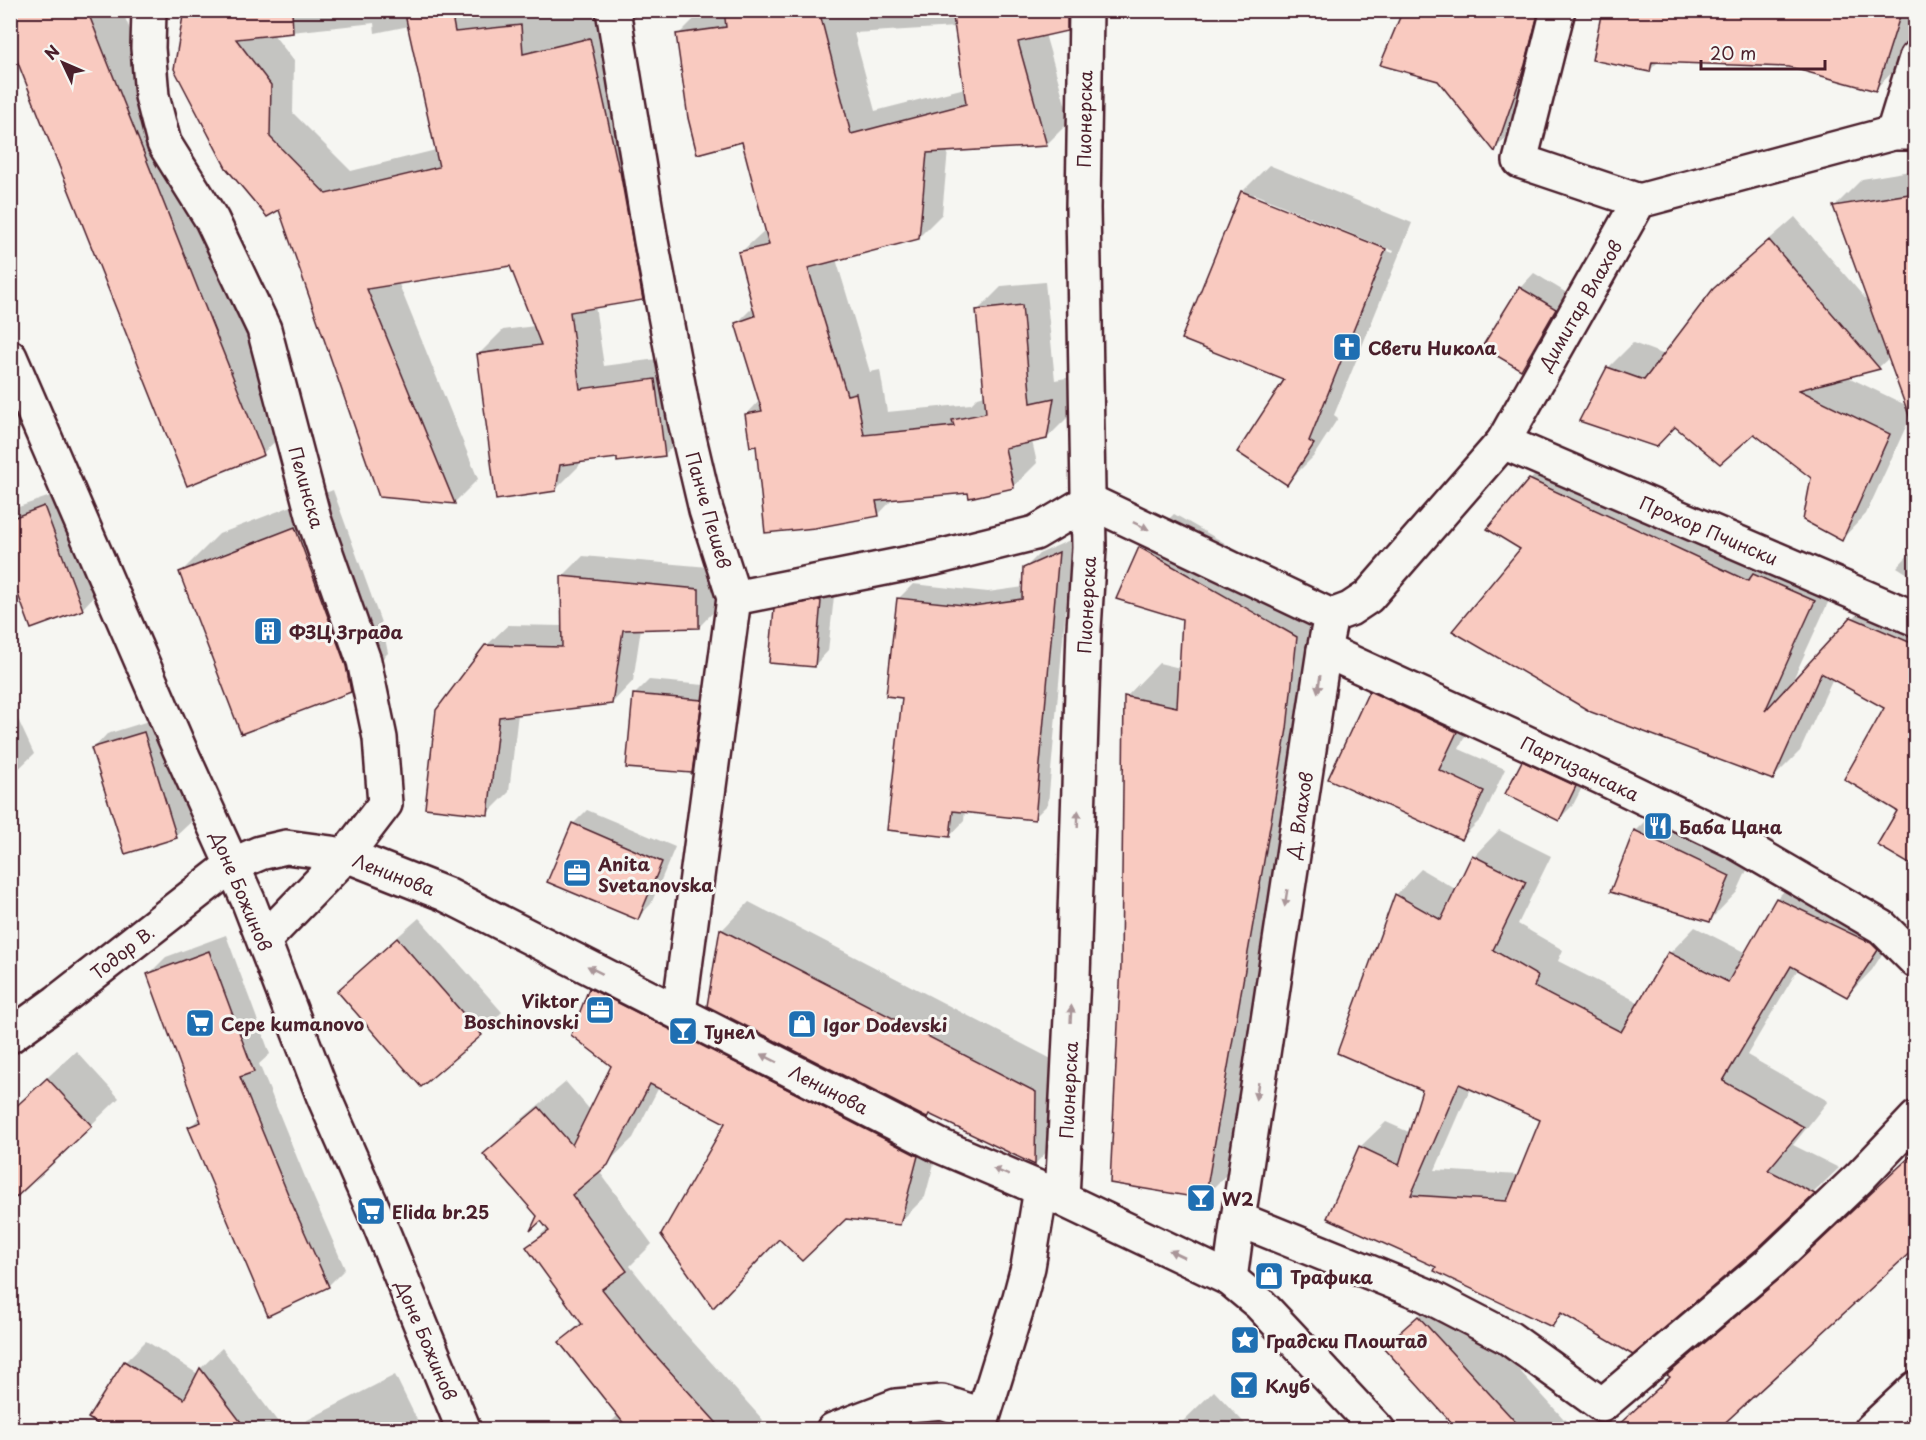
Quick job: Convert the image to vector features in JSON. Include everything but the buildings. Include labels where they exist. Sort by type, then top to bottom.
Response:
[{"type":"street","name":"Пелинска","points":[[148,10],[152,96],[164,143],[212,220],[264,329],[314,519],[364,661],[380,738],[385,804],[346,855],[264,940]]},
{"type":"street","name":"Панче Пешев","points":[[613,10],[651,242],[685,421],[706,510],[734,598],[679,1012]]},
{"type":"street","name":"Пионерска","points":[[980,1422],[1051,1194],[1074,965],[1084,629],[1089,548],[1083,208],[1086,10]]},
{"type":"street","points":[[1558,10],[1520,161],[1639,201],[1904,133],[1916,58]]},
{"type":"street","name":"Димитар Влахов","points":[[1331,616],[1350,609],[1368,597],[1503,441],[1639,201]]},
{"type":"street","name":"Доне Божинов","points":[[10,357],[264,940],[323,1095],[377,1218],[464,1430]]},
{"type":"street","name":"Прохор Пчински","points":[[1503,441],[1916,619]]},
{"type":"street","points":[[734,598],[935,558],[1035,533],[1089,501],[1331,616]]},
{"type":"street","name":"Д. Влахов","points":[[1230,1279],[1331,616]]},
{"type":"street","name":"Партизансака","points":[[1324,650],[1601,777],[1736,842],[1882,927],[1916,961]]},
{"type":"street","name":"Ленинова","points":[[232,865],[260,852],[286,847],[346,855],[445,894],[940,1146],[1051,1194],[1230,1279],[1259,1303],[1378,1430]]},
{"type":"street","name":"Тодор В.","points":[[10,1036],[66,996],[232,865]]},
{"type":"street","points":[[1238,1219],[1426,1295],[1509,1338],[1602,1405],[1770,1263],[1859,1178],[1916,1118]]},
{"type":"street","points":[[1871,1430],[1916,1388]]},
{"type":"street","points":[[833,1430],[896,1406],[942,1402],[980,1422]]},
{"type":"place","name":"Свети Никола","points":[[1347,347]]},
{"type":"place","name":"ФЗЦ Зграда","points":[[268,631]]},
{"type":"place","name":"Баба Цана","points":[[1658,826]]},
{"type":"place","name":"Anita Svetanovska","points":[[577,873]]},
{"type":"place","name":"Viktor Boschinovski","points":[[600,1010]]},
{"type":"place","name":"Cepe kumanovo","points":[[200,1023]]},
{"type":"place","name":"Igor Dodevski","points":[[802,1024]]},
{"type":"place","name":"Тунел","points":[[683,1031]]},
{"type":"place","name":"W2","points":[[1201,1198]]},
{"type":"place","name":"Elida br.25","points":[[371,1211]]},
{"type":"place","name":"Трафика","points":[[1269,1276]]},
{"type":"place","name":"Градски Плоштад","points":[[1245,1340]]},
{"type":"place","name":"Клуб","points":[[1244,1385]]}]
